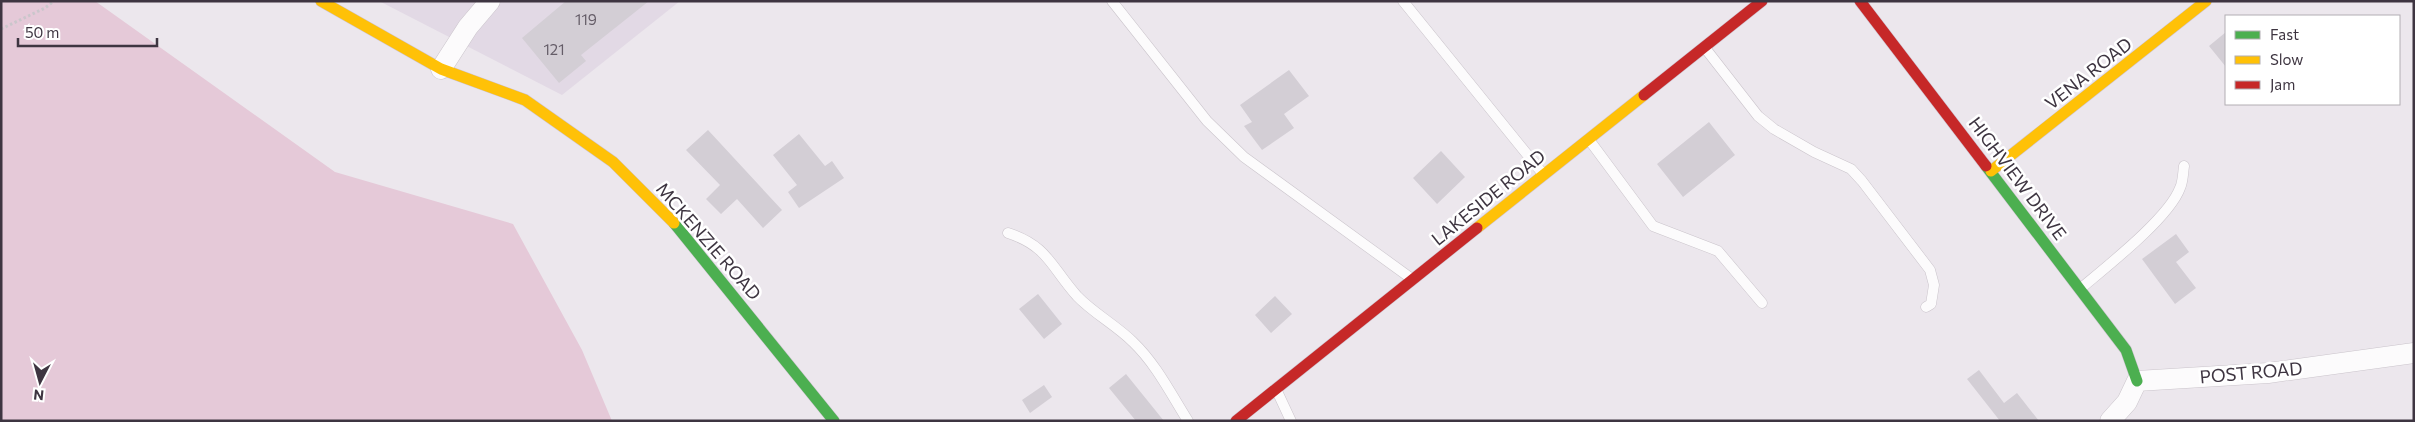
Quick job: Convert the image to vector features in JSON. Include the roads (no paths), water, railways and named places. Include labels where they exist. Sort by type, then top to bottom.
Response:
[{"type":"street","name":"MCKENZIE ROAD","points":[[321,1],[441,69],[525,100],[613,162],[672,220],[834,421]]},
{"type":"street","points":[[441,69],[468,27],[490,1]]},
{"type":"street","name":"LAKESIDE ROAD","points":[[1236,421],[1762,1]]},
{"type":"street","name":"HIGHVIEW DRIVE","points":[[1860,1],[2126,350],[2137,381]]},
{"type":"street","name":"VENA ROAD","points":[[1991,171],[2206,1]]},
{"type":"street","name":"POST ROAD","points":[[2137,381],[2268,373],[2414,353]]},
{"type":"street","points":[[2110,421],[2127,402],[2137,381]]},
{"type":"lane","points":[[1112,1],[1207,122],[1244,157],[1413,280]]},
{"type":"lane","points":[[1403,1],[1544,175]]},
{"type":"lane","points":[[1704,48],[1758,116],[1774,129],[1806,148],[1851,169],[1862,181],[1930,270],[1934,285],[1931,304],[1926,307]]},
{"type":"lane","points":[[1589,139],[1653,226],[1718,251],[1762,303]]},
{"type":"lane","points":[[2080,288],[2113,261],[2162,215],[2180,189],[2184,166]]},
{"type":"lane","points":[[1008,233],[1026,239],[1040,249],[1078,297],[1133,342],[1148,360],[1188,421]]},
{"type":"lane","points":[[1276,388],[1291,421]]}]
